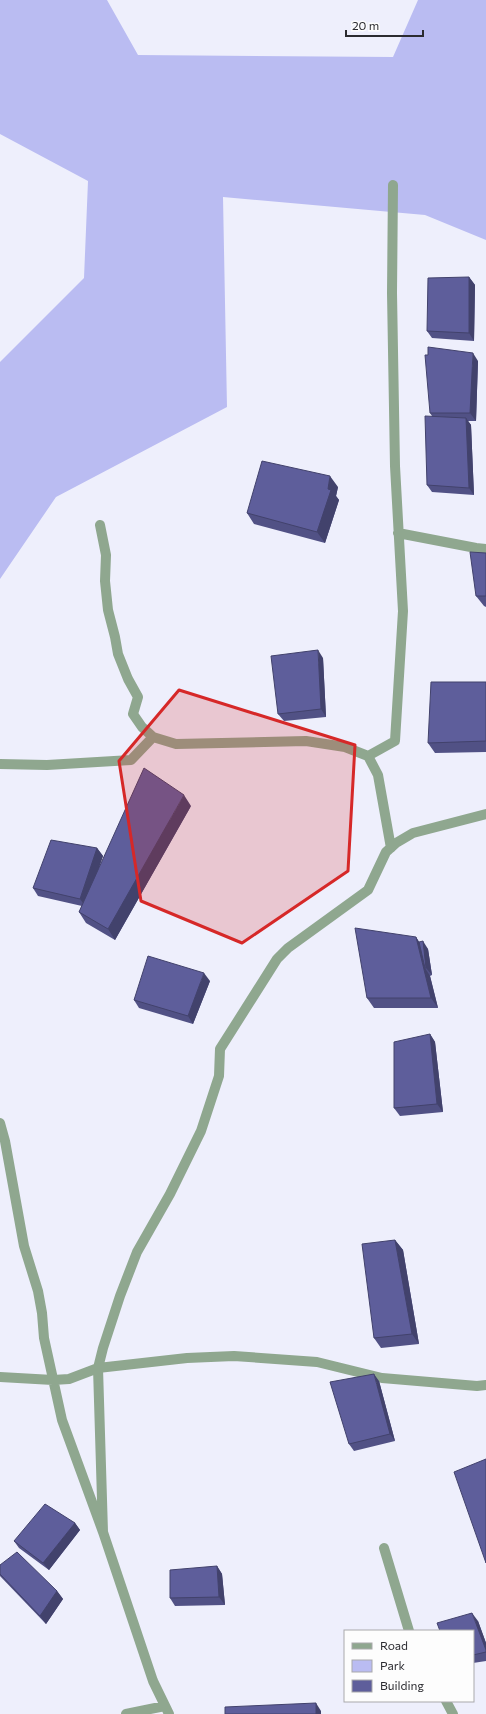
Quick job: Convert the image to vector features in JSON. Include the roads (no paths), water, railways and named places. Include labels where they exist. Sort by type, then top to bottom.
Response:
[{"type":"street","points":[[368,756],[396,741],[403,611],[395,466],[392,301],[393,185]]},
{"type":"street","points":[[100,525],[106,555],[105,581],[108,610],[118,654],[128,679],[138,697],[133,714],[142,727],[153,737],[176,744],[306,741],[345,747],[368,756],[378,775],[391,848]]},
{"type":"street","points":[[398,533],[486,549]]},
{"type":"street","points":[[0,764],[47,765],[131,760],[153,737]]},
{"type":"street","points":[[103,1532],[98,1368],[120,1296],[137,1252],[170,1194],[201,1131],[219,1076],[220,1049],[277,959],[288,948],[368,890],[386,852],[413,833],[486,814]]},
{"type":"street","points":[[0,1123],[6,1140],[24,1246],[38,1291],[44,1338],[62,1420],[103,1532],[153,1680],[167,1710],[126,1714]]},
{"type":"street","points":[[0,1376],[53,1380],[69,1379],[98,1368],[187,1358],[234,1356],[318,1362],[382,1378],[477,1386],[486,1385]]},
{"type":"street","points":[[384,1548],[409,1630]]},
{"type":"street","points":[[447,1702],[453,1714]]}]
